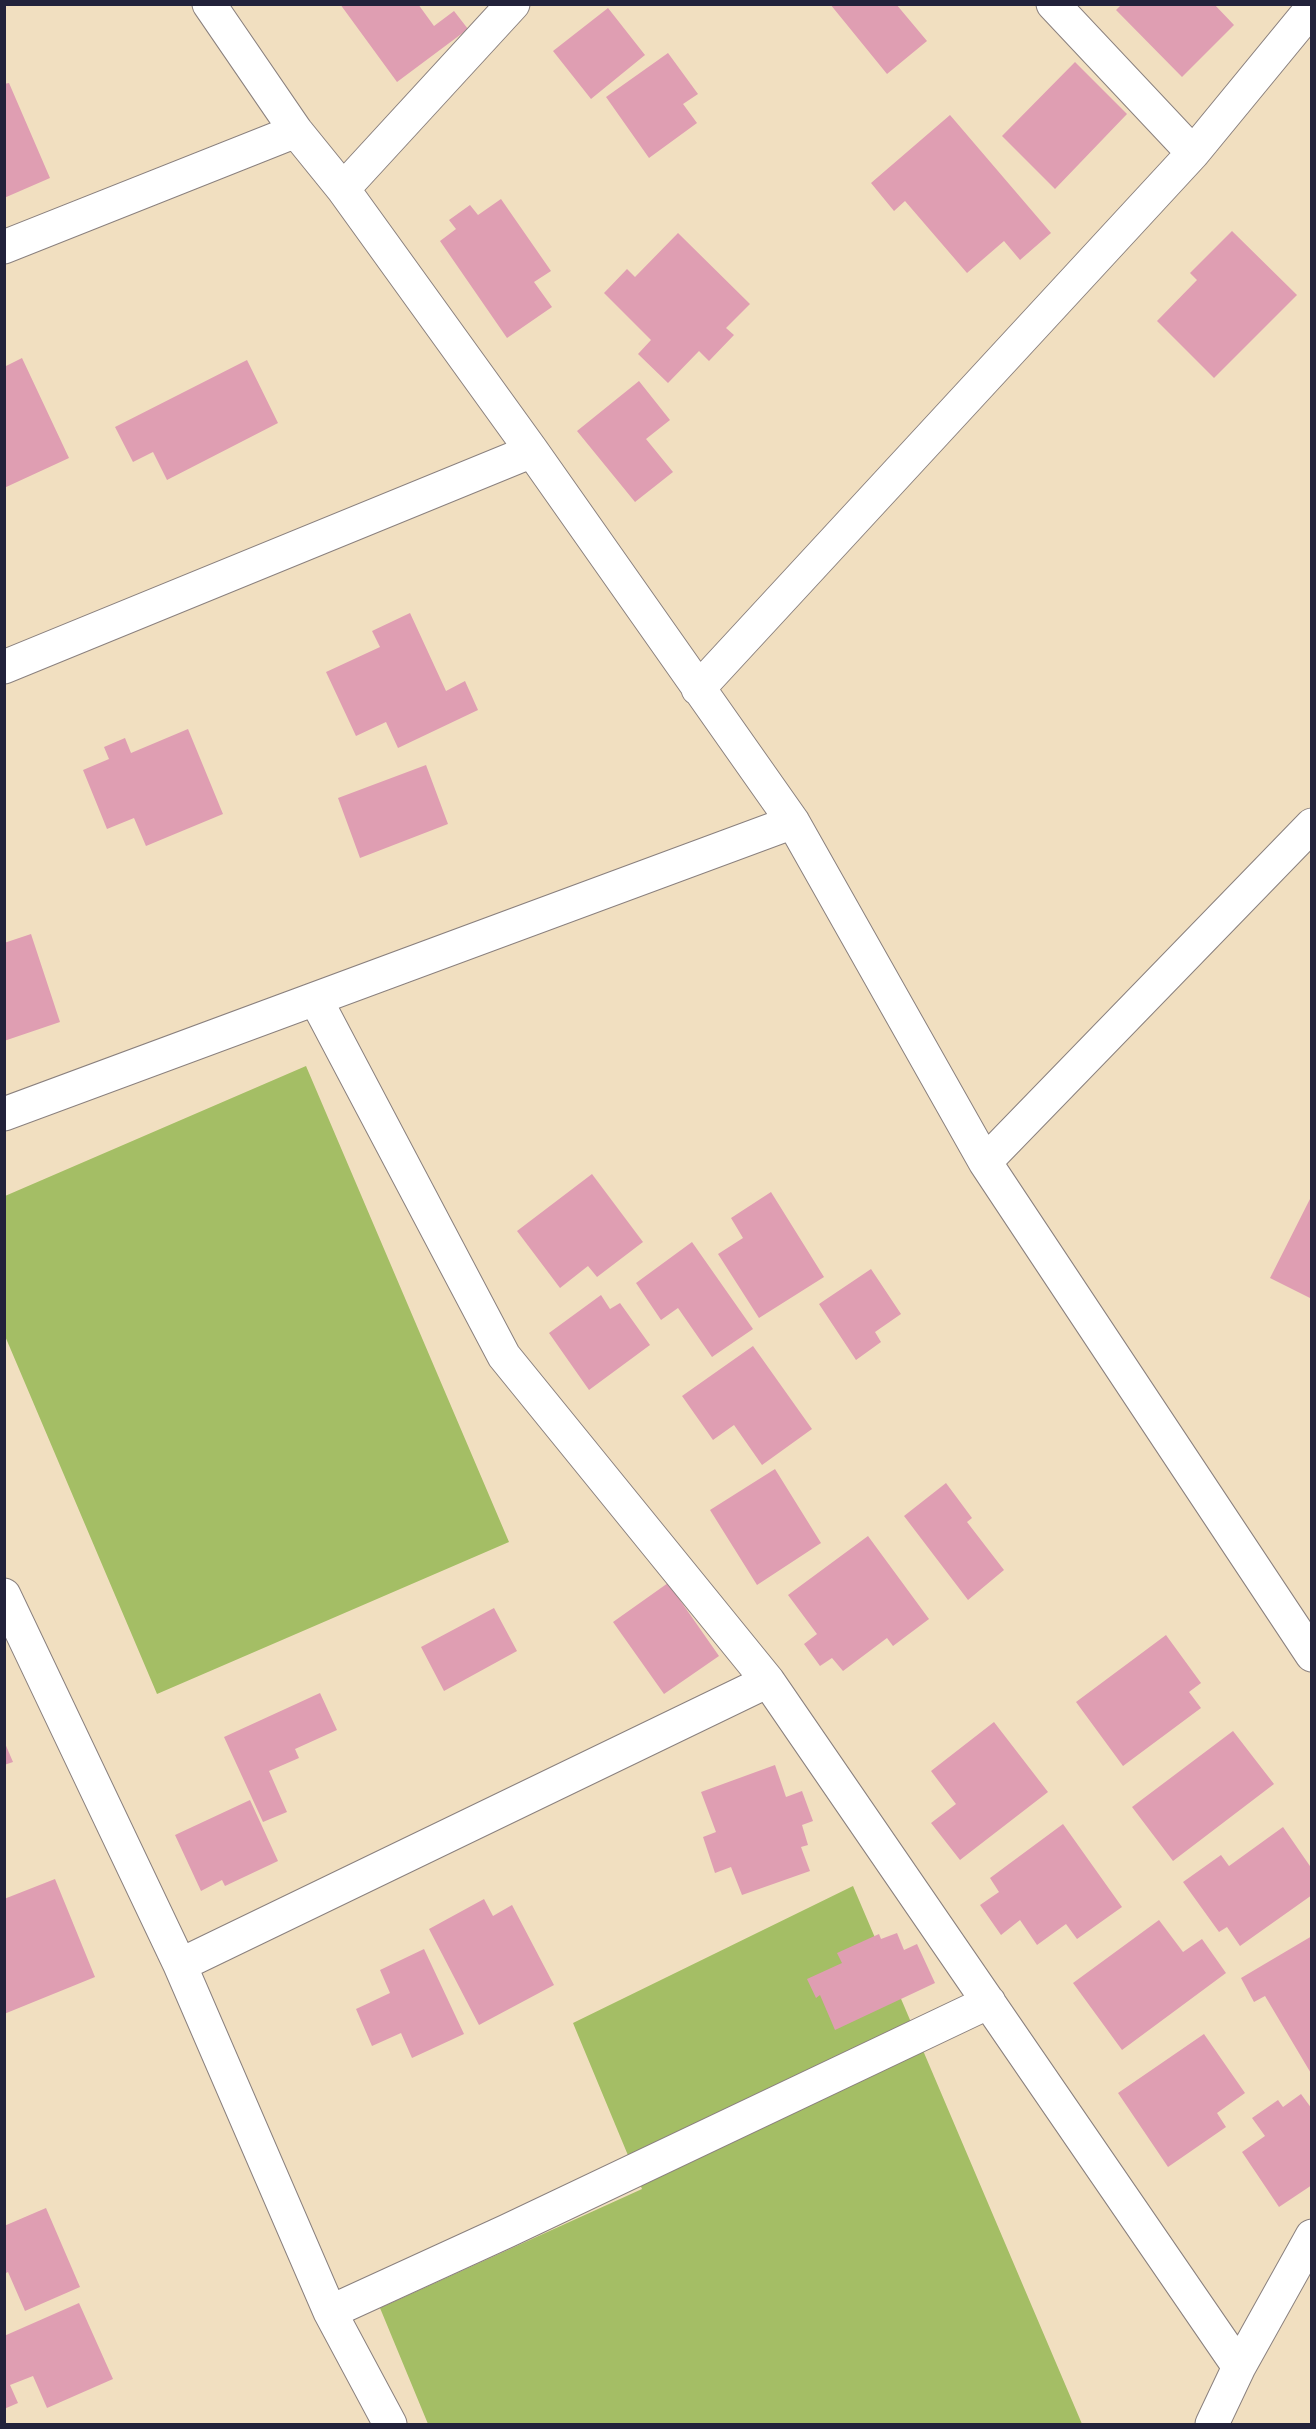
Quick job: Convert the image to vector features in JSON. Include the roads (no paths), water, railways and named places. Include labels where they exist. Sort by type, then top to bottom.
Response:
[{"type":"street","points":[[209,4],[296,131],[343,189],[532,451],[793,822],[985,1162],[1311,1655]]},
{"type":"street","points":[[343,189],[513,4]]},
{"type":"street","points":[[1053,4],[1192,153]]},
{"type":"street","points":[[698,689],[1192,153],[1311,8]]},
{"type":"street","points":[[4,248],[296,131]]},
{"type":"street","points":[[4,668],[532,451]]},
{"type":"street","points":[[4,1114],[793,822]]},
{"type":"street","points":[[985,1162],[1311,825]]},
{"type":"street","points":[[316,1000],[504,1356],[768,1681],[1239,2367]]},
{"type":"street","points":[[4,1595],[180,1965],[330,2312],[390,2424]]},
{"type":"street","points":[[180,1965],[768,1681]]},
{"type":"street","points":[[330,2312],[518,2226],[989,2002]]},
{"type":"street","points":[[1212,2424],[1239,2367],[1311,2236]]}]
